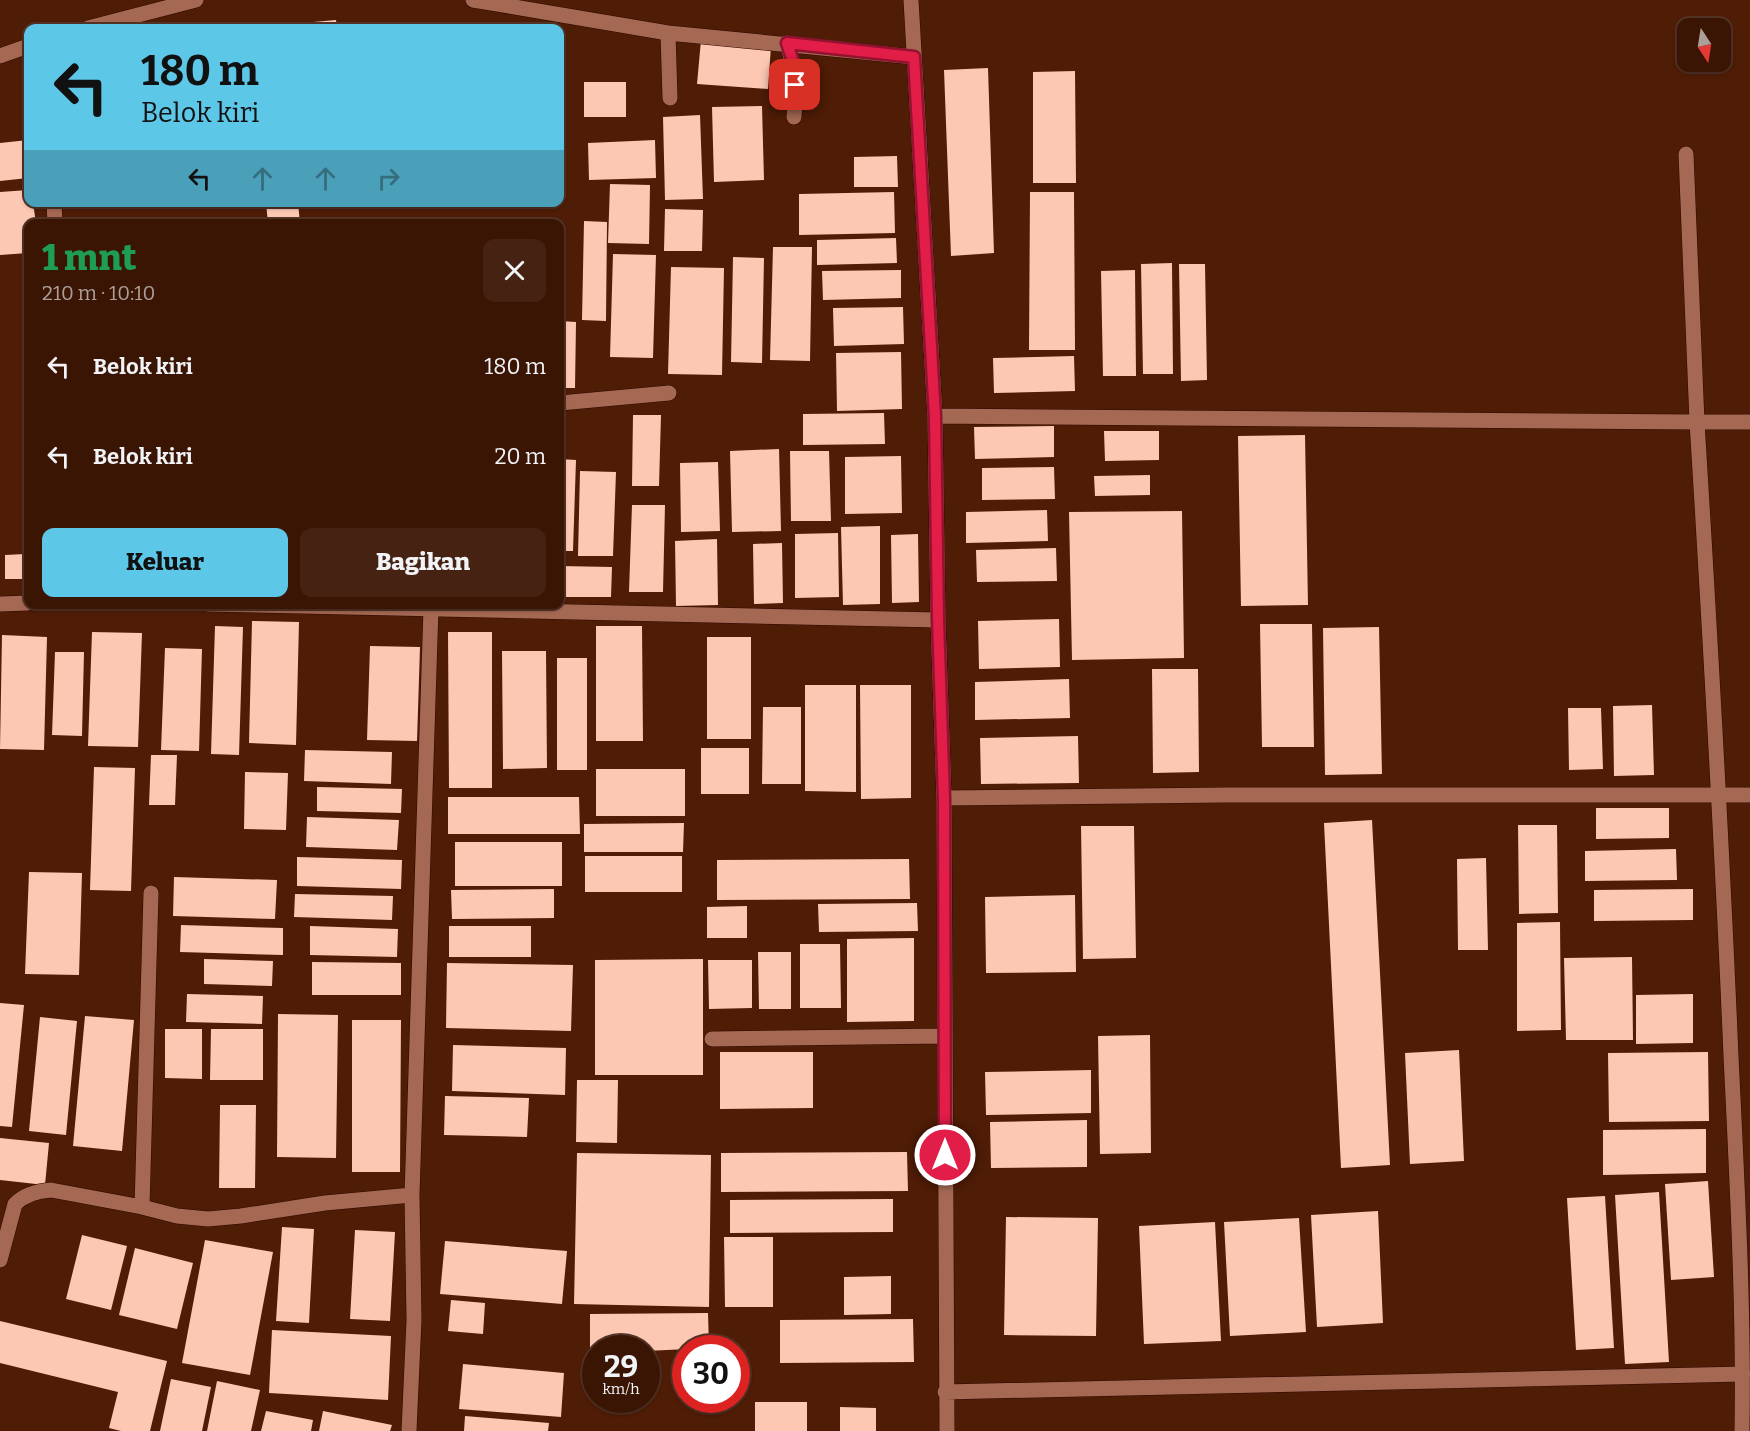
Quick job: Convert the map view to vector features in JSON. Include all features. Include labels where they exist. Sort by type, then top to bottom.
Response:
[{"type":"street","points":[[103,24],[196,0]]},
{"type":"street","points":[[473,0],[668,33],[914,52]]},
{"type":"street","points":[[911,0],[935,416],[938,620],[944,798],[945,1392],[947,1431]]},
{"type":"street","points":[[668,33],[670,98]]},
{"type":"street","points":[[787,43],[795,68],[794,117]]},
{"type":"street","points":[[0,56],[24,47]]},
{"type":"street","points":[[1686,154],[1697,422],[1743,1179],[1742,1431]]},
{"type":"street","points":[[564,403],[669,393]]},
{"type":"street","points":[[935,416],[1750,422]]},
{"type":"street","points":[[0,604],[24,603]]},
{"type":"street","points":[[409,1431],[414,1320],[412,1195],[431,609]]},
{"type":"street","points":[[564,609],[938,620]]},
{"type":"street","points":[[944,798],[1226,795],[1750,795]]},
{"type":"street","points":[[142,1207],[151,892]]},
{"type":"street","points":[[712,1039],[945,1036]]},
{"type":"street","points":[[0,1260],[15,1204],[30,1194],[51,1190],[177,1216],[208,1219],[325,1203],[412,1195]]},
{"type":"street","points":[[945,1392],[1743,1374]]},
{"type":"building","points":[[336,20],[336,24],[302,24]]},
{"type":"building","points":[[701,40],[771,46],[768,89],[697,84]]},
{"type":"building","points":[[988,68],[994,253],[951,256],[944,70]]},
{"type":"building","points":[[1075,71],[1076,183],[1033,183],[1033,72]]},
{"type":"building","points":[[584,82],[626,82],[626,117],[584,117]]},
{"type":"building","points":[[762,106],[764,180],[714,182],[712,107]]},
{"type":"building","points":[[700,115],[703,199],[665,200],[663,117]]},
{"type":"building","points":[[24,140],[24,178],[0,181],[0,143]]},
{"type":"building","points":[[655,140],[656,178],[589,180],[588,143]]},
{"type":"building","points":[[897,156],[898,187],[854,187],[854,157]]},
{"type":"building","points":[[610,184],[650,185],[649,244],[608,243]]},
{"type":"building","points":[[24,190],[24,207],[34,207],[35,219],[24,219],[24,253],[0,255],[0,192]]},
{"type":"building","points":[[894,192],[895,233],[799,235],[799,194]]},
{"type":"building","points":[[1030,192],[1074,192],[1075,350],[1029,350]]},
{"type":"building","points":[[266,207],[298,207],[300,219],[268,219]]},
{"type":"building","points":[[665,209],[703,210],[702,251],[664,251]]},
{"type":"building","points":[[584,221],[607,222],[606,321],[582,320]]},
{"type":"building","points":[[896,238],[897,263],[817,265],[817,240]]},
{"type":"building","points":[[773,247],[812,247],[810,361],[770,360]]},
{"type":"building","points":[[613,254],[656,255],[653,358],[610,357]]},
{"type":"building","points":[[733,257],[764,258],[762,363],[731,362]]},
{"type":"building","points":[[1172,263],[1173,374],[1143,374],[1141,264]]},
{"type":"building","points":[[1179,264],[1205,264],[1207,380],[1181,381]]},
{"type":"building","points":[[671,267],[724,268],[722,375],[668,374]]},
{"type":"building","points":[[901,270],[901,298],[823,300],[822,271]]},
{"type":"building","points":[[1135,270],[1136,376],[1103,376],[1101,271]]},
{"type":"building","points":[[903,307],[904,344],[834,346],[833,308]]},
{"type":"building","points":[[564,321],[576,322],[575,388],[564,388]]},
{"type":"building","points":[[901,352],[902,409],[837,411],[836,353]]},
{"type":"building","points":[[1074,356],[1075,391],[994,393],[993,358]]},
{"type":"building","points":[[884,413],[885,444],[803,445],[803,414]]},
{"type":"building","points":[[633,415],[661,415],[659,486],[632,486]]},
{"type":"building","points":[[1054,426],[1054,457],[975,459],[974,427]]},
{"type":"building","points":[[1104,431],[1159,431],[1159,460],[1105,461]]},
{"type":"building","points":[[1305,435],[1308,605],[1241,606],[1238,436]]},
{"type":"building","points":[[779,449],[781,531],[732,532],[730,451]]},
{"type":"building","points":[[790,451],[829,451],[831,521],[791,521]]},
{"type":"building","points":[[901,456],[902,513],[845,514],[845,457]]},
{"type":"building","points":[[564,459],[576,460],[573,551],[564,551]]},
{"type":"building","points":[[718,462],[720,531],[681,532],[680,463]]},
{"type":"building","points":[[1054,467],[1055,499],[982,500],[982,468]]},
{"type":"building","points":[[580,471],[616,472],[613,556],[578,556]]},
{"type":"building","points":[[1150,475],[1150,495],[1095,496],[1094,476]]},
{"type":"building","points":[[632,505],[665,505],[663,592],[629,592]]},
{"type":"building","points":[[1047,510],[1048,541],[966,543],[966,512]]},
{"type":"building","points":[[1182,511],[1184,658],[1072,660],[1069,512]]},
{"type":"building","points":[[880,526],[880,604],[843,605],[841,527]]},
{"type":"building","points":[[838,533],[839,597],[795,598],[795,534]]},
{"type":"building","points":[[918,534],[919,602],[892,603],[891,535]]},
{"type":"building","points":[[717,539],[718,605],[676,606],[675,541]]},
{"type":"building","points":[[782,543],[783,603],[754,604],[753,544]]},
{"type":"building","points":[[1056,548],[1057,581],[977,582],[976,550]]},
{"type":"building","points":[[24,554],[24,579],[5,579],[5,555]]},
{"type":"building","points":[[564,566],[612,567],[611,597],[564,597]]},
{"type":"building","points":[[1059,619],[1060,667],[979,669],[978,621]]},
{"type":"building","points":[[252,621],[299,622],[296,745],[249,743]]},
{"type":"building","points":[[1260,624],[1312,624],[1314,747],[1262,747]]},
{"type":"building","points":[[215,626],[243,627],[239,755],[211,754]]},
{"type":"building","points":[[596,626],[642,626],[643,741],[596,741]]},
{"type":"building","points":[[1379,627],[1382,774],[1325,775],[1323,628]]},
{"type":"building","points":[[92,632],[142,633],[138,747],[88,746]]},
{"type":"building","points":[[448,632],[492,632],[492,788],[449,788]]},
{"type":"building","points":[[2,635],[47,637],[44,750],[0,749]]},
{"type":"building","points":[[707,637],[751,637],[751,739],[707,739]]},
{"type":"building","points":[[370,646],[420,647],[417,741],[367,740]]},
{"type":"building","points":[[165,648],[202,649],[199,751],[161,750]]},
{"type":"building","points":[[502,651],[546,651],[547,768],[503,769]]},
{"type":"building","points":[[55,652],[84,652],[82,736],[52,735]]},
{"type":"building","points":[[557,658],[587,658],[587,770],[557,770]]},
{"type":"building","points":[[1152,669],[1198,669],[1199,772],[1153,773]]},
{"type":"building","points":[[1069,679],[1070,718],[975,720],[975,682]]},
{"type":"building","points":[[805,685],[856,685],[856,792],[805,791]]},
{"type":"building","points":[[860,685],[911,685],[911,798],[861,799]]},
{"type":"building","points":[[1652,705],[1654,775],[1614,776],[1613,706]]},
{"type":"building","points":[[763,707],[801,707],[801,784],[762,784]]},
{"type":"building","points":[[1568,708],[1601,708],[1603,769],[1569,770]]},
{"type":"building","points":[[1078,736],[1079,783],[981,784],[980,738]]},
{"type":"building","points":[[701,748],[749,748],[749,794],[701,794]]},
{"type":"building","points":[[305,750],[392,752],[391,784],[304,781]]},
{"type":"building","points":[[151,755],[177,755],[175,805],[149,805]]},
{"type":"building","points":[[94,767],[135,768],[131,891],[90,890]]},
{"type":"building","points":[[596,769],[685,769],[685,816],[596,816]]},
{"type":"building","points":[[245,772],[288,773],[286,830],[244,829]]},
{"type":"building","points":[[317,787],[402,789],[401,813],[317,811]]},
{"type":"building","points":[[448,797],[579,797],[580,834],[448,834]]},
{"type":"building","points":[[1596,808],[1669,808],[1669,838],[1596,839]]},
{"type":"building","points":[[307,817],[399,820],[397,850],[306,847]]},
{"type":"building","points":[[1372,820],[1390,1165],[1341,1168],[1324,823]]},
{"type":"building","points":[[684,823],[683,852],[584,852],[584,824]]},
{"type":"building","points":[[1518,825],[1557,825],[1558,913],[1519,914]]},
{"type":"building","points":[[1081,826],[1134,826],[1136,958],[1083,959]]},
{"type":"building","points":[[455,842],[562,842],[562,886],[455,886]]},
{"type":"building","points":[[1676,849],[1677,880],[1585,881],[1585,851]]},
{"type":"building","points":[[585,856],[682,856],[682,892],[585,892]]},
{"type":"building","points":[[297,857],[402,860],[401,889],[297,886]]},
{"type":"building","points":[[1486,858],[1488,950],[1458,950],[1457,859]]},
{"type":"building","points":[[909,859],[910,899],[717,900],[717,860]]},
{"type":"building","points":[[29,872],[82,873],[79,975],[25,974]]},
{"type":"building","points":[[174,877],[277,880],[275,919],[173,916]]},
{"type":"building","points":[[554,889],[554,918],[452,919],[451,890]]},
{"type":"building","points":[[1693,889],[1693,920],[1594,921],[1594,890]]},
{"type":"building","points":[[295,894],[393,896],[392,920],[294,917]]},
{"type":"building","points":[[1075,895],[1076,972],[986,973],[985,897]]},
{"type":"building","points":[[917,903],[918,931],[819,932],[818,904]]},
{"type":"building","points":[[747,906],[747,938],[707,938],[707,907]]},
{"type":"building","points":[[1560,922],[1561,1030],[1517,1031],[1517,923]]},
{"type":"building","points":[[181,925],[283,928],[283,955],[180,952]]},
{"type":"building","points":[[310,926],[398,929],[397,957],[310,955]]},
{"type":"building","points":[[449,926],[531,926],[531,957],[449,957]]},
{"type":"building","points":[[914,938],[914,1021],[847,1022],[847,939]]},
{"type":"building","points":[[800,944],[840,944],[841,1008],[800,1008]]},
{"type":"building","points":[[758,952],[791,952],[791,1009],[759,1009]]},
{"type":"building","points":[[1632,957],[1633,1040],[1566,1040],[1564,958]]},
{"type":"building","points":[[204,959],[273,961],[272,986],[204,984]]},
{"type":"building","points":[[703,959],[703,1075],[595,1075],[595,960]]},
{"type":"building","points":[[708,960],[752,960],[752,1008],[709,1009]]},
{"type":"building","points":[[312,962],[401,963],[401,995],[312,995]]},
{"type":"building","points":[[447,963],[573,965],[571,1031],[446,1028]]},
{"type":"building","points":[[187,994],[263,996],[262,1024],[186,1022]]},
{"type":"building","points":[[1693,994],[1693,1043],[1636,1044],[1636,995]]},
{"type":"building","points":[[0,1003],[24,1005],[12,1127],[0,1126]]},
{"type":"building","points":[[278,1014],[338,1015],[336,1158],[277,1157]]},
{"type":"building","points":[[85,1016],[134,1020],[122,1151],[73,1146]]},
{"type":"building","points":[[40,1017],[77,1021],[66,1135],[29,1131]]},
{"type":"building","points":[[352,1020],[401,1020],[400,1172],[352,1172]]},
{"type":"building","points":[[165,1029],[202,1029],[202,1079],[165,1078]]},
{"type":"building","points":[[211,1029],[263,1029],[263,1080],[210,1080]]},
{"type":"building","points":[[1150,1035],[1151,1153],[1100,1154],[1098,1036]]},
{"type":"building","points":[[453,1045],[566,1048],[565,1095],[452,1091]]},
{"type":"building","points":[[1459,1050],[1464,1161],[1410,1164],[1405,1053]]},
{"type":"building","points":[[720,1052],[813,1052],[813,1108],[720,1109]]},
{"type":"building","points":[[1708,1052],[1709,1121],[1609,1122],[1608,1053]]},
{"type":"building","points":[[1091,1070],[1091,1113],[986,1115],[985,1072]]},
{"type":"building","points":[[577,1080],[618,1080],[617,1143],[576,1142]]},
{"type":"building","points":[[445,1096],[529,1098],[527,1137],[444,1135]]},
{"type":"building","points":[[220,1105],[256,1105],[255,1188],[219,1188]]},
{"type":"building","points":[[1087,1120],[1087,1167],[991,1168],[990,1122]]},
{"type":"building","points":[[1706,1129],[1706,1173],[1603,1175],[1603,1130]]},
{"type":"building","points":[[0,1138],[49,1143],[45,1185],[0,1180]]},
{"type":"building","points":[[907,1152],[908,1191],[721,1192],[721,1153]]},
{"type":"building","points":[[577,1153],[711,1155],[709,1307],[574,1304]]},
{"type":"building","points":[[1708,1181],[1714,1277],[1671,1280],[1665,1184]]},
{"type":"building","points":[[1659,1192],[1669,1362],[1625,1364],[1615,1195]]},
{"type":"building","points":[[1605,1196],[1614,1348],[1576,1350],[1567,1198]]},
{"type":"building","points":[[893,1199],[893,1232],[730,1233],[730,1200]]},
{"type":"building","points":[[1378,1211],[1383,1323],[1317,1327],[1311,1215]]},
{"type":"building","points":[[1006,1217],[1098,1218],[1096,1336],[1004,1335]]},
{"type":"building","points":[[1299,1218],[1306,1332],[1230,1336],[1224,1222]]},
{"type":"building","points":[[1215,1222],[1221,1341],[1144,1344],[1139,1226]]},
{"type":"building","points":[[282,1227],[314,1229],[309,1323],[276,1321]]},
{"type":"building","points":[[355,1230],[395,1232],[390,1321],[350,1319]]},
{"type":"building","points":[[82,1235],[127,1246],[111,1310],[66,1299]]},
{"type":"building","points":[[724,1237],[773,1237],[773,1307],[725,1307]]},
{"type":"building","points":[[205,1240],[273,1252],[250,1375],[182,1363]]},
{"type":"building","points":[[445,1241],[567,1251],[562,1304],[440,1294]]},
{"type":"building","points":[[135,1248],[193,1263],[177,1329],[119,1315]]},
{"type":"building","points":[[891,1276],[891,1314],[844,1315],[844,1277]]},
{"type":"building","points":[[451,1300],[485,1303],[483,1334],[448,1331]]},
{"type":"building","points":[[708,1313],[709,1335],[672,1335],[672,1350],[660,1350],[660,1335],[590,1335],[590,1314]]},
{"type":"building","points":[[913,1319],[914,1362],[780,1363],[780,1320]]},
{"type":"building","points":[[0,1321],[167,1361],[150,1431],[121,1431],[109,1428],[118,1392],[0,1363]]},
{"type":"building","points":[[272,1330],[391,1336],[388,1400],[269,1393]]},
{"type":"building","points":[[463,1364],[564,1373],[561,1417],[459,1409]]},
{"type":"building","points":[[171,1379],[211,1387],[202,1431],[160,1431]]},
{"type":"building","points":[[217,1381],[260,1390],[251,1431],[207,1431]]},
{"type":"building","points":[[755,1402],[807,1402],[807,1431],[755,1431]]},
{"type":"building","points":[[840,1407],[876,1408],[876,1431],[840,1431]]},
{"type":"building","points":[[266,1411],[313,1420],[311,1431],[261,1431]]},
{"type":"building","points":[[323,1411],[392,1425],[390,1431],[319,1431]]},
{"type":"building","points":[[465,1416],[549,1423],[548,1431],[464,1431]]},
{"type":"route","points":[[795,85],[795,68],[787,43],[914,57],[935,416],[938,620],[944,798],[945,1155]]}]
